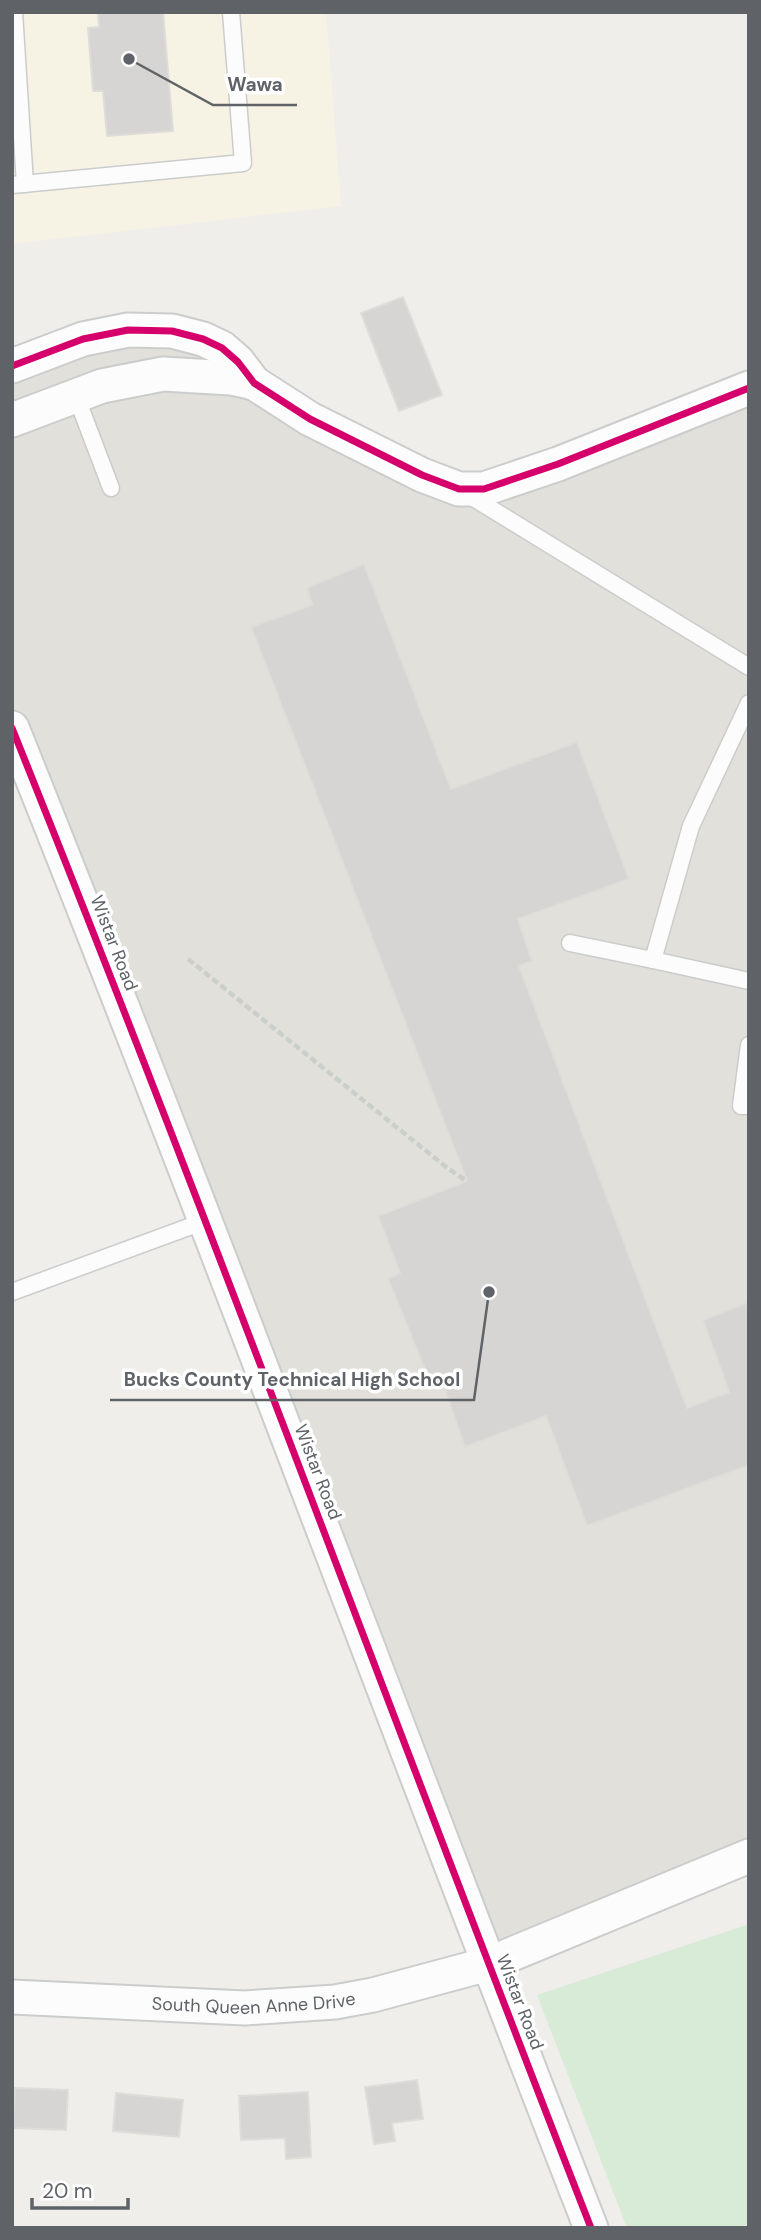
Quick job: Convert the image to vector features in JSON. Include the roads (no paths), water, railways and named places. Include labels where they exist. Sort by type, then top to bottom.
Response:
[{"type":"street","points":[[12,366],[83,339],[128,330],[172,331],[203,339],[222,348],[238,362],[254,383],[310,418],[422,475],[459,489],[484,489],[558,464],[749,388]]},
{"type":"street","points":[[12,420],[102,387],[163,374],[254,383]]},
{"type":"street","name":"Wistar Road","points":[[12,728],[205,1221],[384,1685],[488,1964],[592,2228]]},
{"type":"street","name":"South Queen Anne Drive","points":[[12,1997],[245,2008],[335,2002],[373,1995],[488,1964],[749,1856]]},
{"type":"lane","points":[[14,12],[19,185],[243,163],[231,12]]},
{"type":"lane","points":[[76,396],[111,488]]},
{"type":"lane","points":[[459,489],[749,667]]},
{"type":"lane","points":[[653,960],[691,826],[749,703]]},
{"type":"lane","points":[[570,943],[749,981]]},
{"type":"lane","points":[[749,1045],[741,1106],[749,1106]]},
{"type":"lane","points":[[12,1292],[205,1221]]},
{"type":"place","name":"Wawa","points":[[129,59]]},
{"type":"place","name":"Bucks County Technical High School","points":[[489,1292]]}]
